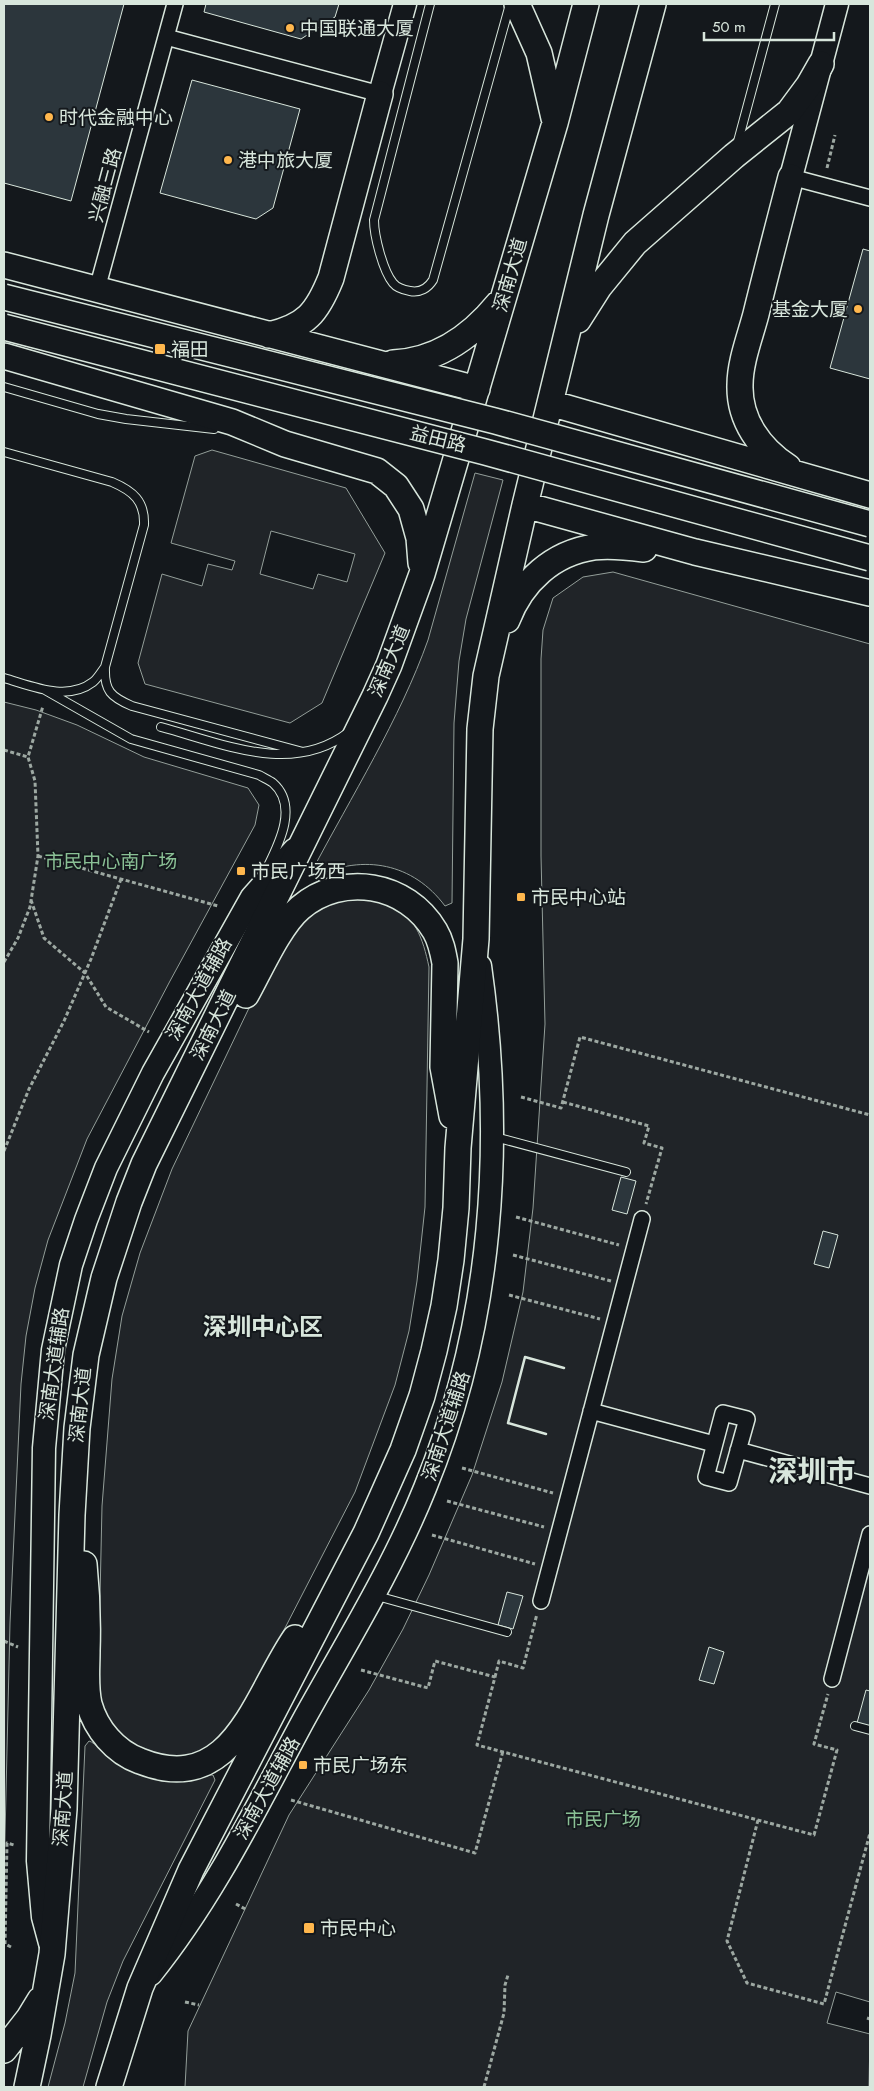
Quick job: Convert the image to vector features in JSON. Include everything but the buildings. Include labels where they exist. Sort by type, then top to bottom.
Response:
[{"type":"main road","points":[[269,335],[287,330],[303,322],[314,313],[324,296],[331,278],[405,4]]},
{"type":"main road","points":[[516,4],[532,34],[545,76],[555,123]]},
{"type":"main road","name":"深南大道","points":[[26,2087],[47,1990],[52,1954],[64,1809],[72,1515],[80,1392],[86,1355],[104,1278],[129,1202],[144,1164],[389,666],[422,574],[555,123],[586,4]]},
{"type":"main road","points":[[109,2087],[140,1988],[191,1870],[350,1566],[403,1450],[422,1396],[434,1351],[444,1306],[456,1208],[458,1148],[476,939],[480,729],[486,676],[525,505],[596,215],[653,4]]},
{"type":"main road","points":[[803,475],[780,462],[756,438],[746,419],[740,385],[742,368],[837,4]]},
{"type":"main road","points":[[566,339],[599,286],[636,243],[734,156],[790,112],[821,64]]},
{"type":"main road","points":[[4,265],[477,389]]},
{"type":"main road","name":"益田路","points":[[4,297],[495,420],[870,524]]},
{"type":"main road","points":[[379,363],[410,362],[438,354],[462,340],[483,323],[503,299]]},
{"type":"main road","name":"益田路","points":[[4,327],[485,452],[870,558]]},
{"type":"main road","points":[[4,356],[232,422],[285,444],[377,471],[396,486],[404,497],[416,523],[422,574]]},
{"type":"main road","points":[[550,403],[870,495]]},
{"type":"main road","points":[[525,505],[695,552],[870,592]]},
{"type":"main road","points":[[486,676],[510,611],[532,579],[551,562],[564,555],[595,547],[695,552]]},
{"type":"main road","name":"深南大道辅路","points":[[52,1954],[43,1917],[38,1861],[41,1535],[44,1448],[53,1350],[71,1265],[83,1228],[110,1159],[152,1073],[252,898],[306,836]]},
{"type":"main road","points":[[207,1039],[242,1002],[287,922],[299,909],[330,890],[350,886],[369,886],[400,897],[421,913],[435,930],[442,946],[445,963],[443,1068],[458,1148]]},
{"type":"main road","name":"深南大道辅路","points":[[140,1988],[181,1937],[217,1880],[372,1595],[424,1491],[450,1419],[471,1346],[483,1275],[493,1136],[486,1014],[476,939]]},
{"type":"main road","points":[[72,1515],[83,1559],[88,1600],[87,1682],[89,1702],[94,1719],[108,1739],[123,1752],[143,1763],[164,1768],[176,1769],[200,1764],[226,1750],[249,1718],[291,1644],[320,1602],[350,1566]]},
{"type":"main road","points":[[4,2050],[29,2018],[47,1990]]},
{"type":"main road","points":[[126,2087],[129,2024]]},
{"type":"street","name":"兴融三路","points":[[97,289],[175,4]]},
{"type":"street","points":[[166,37],[380,94]]},
{"type":"street","points":[[791,177],[870,198]]},
{"type":"street","points":[[541,1601],[642,1219]]},
{"type":"street","points":[[591,1411],[714,1444]]},
{"type":"street","points":[[723,1412],[746,1419],[738,1450],[729,1483],[706,1477],[723,1412]]},
{"type":"street","points":[[738,1450],[870,1486]]},
{"type":"street","points":[[832,1679],[870,1534]]},
{"type":"lane","points":[[430,4],[374,220],[376,240],[393,283],[414,292],[427,287],[433,280],[510,4]]},
{"type":"lane","points":[[734,156],[775,4]]},
{"type":"lane","points":[[4,387],[98,414],[226,431]]},
{"type":"lane","points":[[235,433],[285,444]]},
{"type":"lane","points":[[4,452],[112,482],[123,487],[139,500],[144,513],[144,525],[105,667],[104,680],[108,690],[118,700],[132,706],[303,752]]},
{"type":"lane","points":[[4,678],[45,690],[65,692],[81,689],[94,681],[105,667]]},
{"type":"lane","points":[[45,690],[131,739],[259,775],[273,783],[281,794],[285,808],[285,825],[252,898]]},
{"type":"lane","points":[[161,727],[260,754],[281,755],[326,746],[362,722]]},
{"type":"lane","points":[[493,1136],[626,1172]]},
{"type":"lane","points":[[372,1595],[508,1632]]},
{"type":"lane","points":[[855,1726],[870,1730]]},
{"type":"path","points":[[826,168],[835,135]]},
{"type":"path","points":[[4,962],[18,938],[31,900],[38,856],[35,781],[28,757],[43,706]]},
{"type":"path","points":[[4,750],[28,757]]},
{"type":"path","points":[[38,856],[218,906]]},
{"type":"path","points":[[4,1150],[29,1089],[64,1021],[121,879]]},
{"type":"path","points":[[31,900],[44,938],[85,972],[106,1007],[149,1032]]},
{"type":"path","points":[[521,1097],[561,1108],[580,1037],[870,1115]]},
{"type":"path","points":[[563,1102],[649,1126],[644,1143],[662,1148],[642,1219]]},
{"type":"path","points":[[516,1217],[634,1249]]},
{"type":"path","points":[[513,1255],[625,1285]]},
{"type":"path","points":[[508,1295],[615,1323]]},
{"type":"path","points":[[462,1468],[568,1497]]},
{"type":"path","points":[[447,1501],[559,1531]]},
{"type":"path","points":[[432,1536],[550,1568]]},
{"type":"path","points":[[541,1601],[523,1668],[499,1661],[477,1745],[814,1835],[837,1750],[814,1744],[832,1679]]},
{"type":"path","points":[[4,1641],[18,1647]]},
{"type":"path","points":[[361,1670],[428,1688],[435,1661],[495,1677]]},
{"type":"path","points":[[291,1800],[475,1852],[503,1751]]},
{"type":"path","points":[[758,1820],[727,1941],[747,1983],[824,2004],[870,1833]]},
{"type":"path","points":[[11,1947],[4,1944],[7,1843],[14,1845]]},
{"type":"path","points":[[236,1904],[247,1910]]},
{"type":"path","points":[[484,2087],[504,2013],[505,1985],[508,1975]]},
{"type":"path","points":[[185,2002],[199,2005]]},
{"type":"green space","points":[[212,450],[346,488],[385,553],[322,703],[290,723],[145,684],[138,663],[162,574],[202,586],[208,564],[232,570],[235,561],[171,543],[195,456]],"holes":[[[271,531],[355,554],[347,582],[318,574],[313,589],[260,574]]]},
{"type":"green space","points":[[475,473],[503,480],[466,619],[459,661],[454,723],[452,903],[445,906],[432,891],[418,880],[403,872],[386,867],[369,864],[352,865],[316,876],[312,871],[374,757],[417,670],[428,640]]},
{"type":"green space","name":"市民广场","points":[[613,572],[870,644],[870,2002],[836,1992],[827,2023],[870,2034],[869,2087],[185,2087],[188,2031],[289,1815],[369,1690],[403,1629],[429,1575],[472,1475],[502,1382],[523,1292],[533,1208],[545,1024],[541,856],[541,659],[543,630],[553,598],[583,577]]},
{"type":"green space","name":"市民中心南广场","points":[[4,702],[36,710],[77,725],[144,757],[248,788],[259,805],[255,825],[87,1139],[48,1240],[35,1288],[26,1336],[21,1384],[10,1623],[4,1878]]},
{"type":"green space","points":[[344,897],[386,902],[404,913],[416,928],[424,947],[429,967],[425,1207],[417,1281],[409,1331],[395,1385],[355,1492],[250,1696],[227,1733],[193,1757],[172,1758],[131,1746],[109,1724],[100,1707],[98,1690],[102,1506],[112,1379],[122,1316],[140,1253],[172,1169],[249,1008],[294,928],[307,912]]},
{"type":"green space","points":[[89,1741],[121,1766],[145,1776],[158,1779],[184,1780],[213,1775],[215,1780],[123,1961],[107,2002],[83,2087],[48,2087],[65,2023],[75,1973],[85,1746]]},
{"type":"wall","points":[[546,1434],[508,1423],[525,1357],[564,1368]]},
{"type":"place","name":"中国联通大厦","points":[[290,28]]},
{"type":"place","name":"时代金融中心","points":[[49,117]]},
{"type":"place","name":"港中旅大厦","points":[[228,160]]},
{"type":"place","name":"基金大厦","points":[[858,309]]},
{"type":"place","name":"福田","points":[[160,349]]},
{"type":"place","name":"市民广场西","points":[[241,871]]},
{"type":"place","name":"市民中心站","points":[[521,897]]},
{"type":"place","name":"市民广场东","points":[[303,1765]]},
{"type":"place","name":"市民中心","points":[[309,1928]]},
{"type":"district","name":"深圳中心区","points":[[263,1326]]},
{"type":"district","name":"深圳市","points":[[812,1471]]}]
